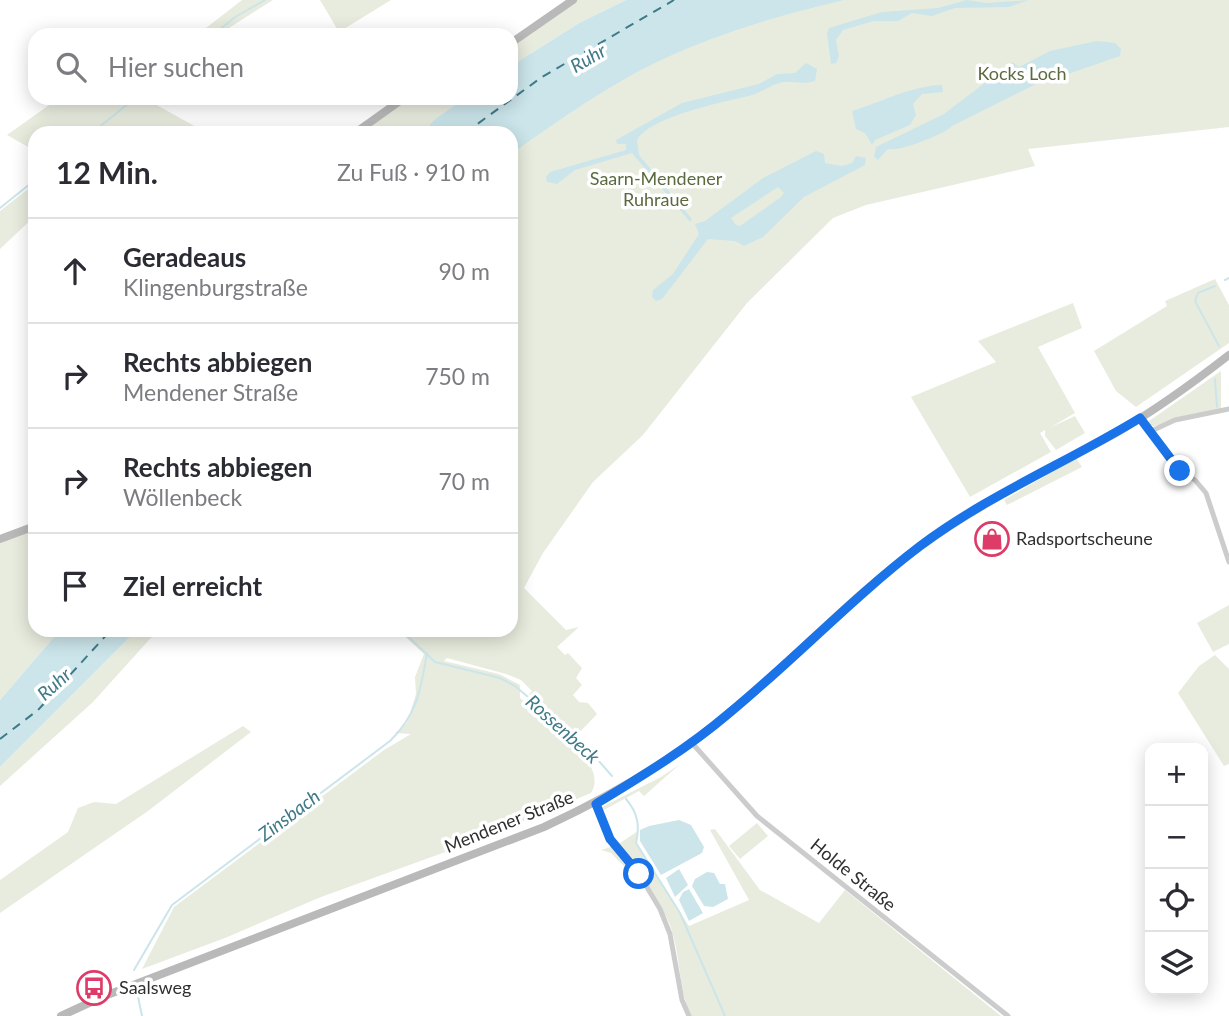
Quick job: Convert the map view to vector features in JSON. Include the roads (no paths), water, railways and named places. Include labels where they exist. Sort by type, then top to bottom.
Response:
[{"type":"main road","points":[[518,38],[573,0]]},
{"type":"main road","points":[[365,126],[394,105]]},
{"type":"main road","name":"Mendener Straße","points":[[61,1016],[77,1013],[596,804],[692,743],[765,682],[850,603],[922,545],[988,502],[1140,418],[1229,355]]},
{"type":"main road","points":[[0,539],[28,529]]},
{"type":"street","points":[[1149,432],[1175,421],[1229,409]]},
{"type":"street","points":[[1140,418],[1173,466],[1195,480],[1206,493],[1229,562]]},
{"type":"street","name":"Holde Straße","points":[[692,743],[757,816],[1008,1016]]},
{"type":"street","points":[[596,804],[610,839],[639,874],[660,909],[670,934],[682,1000],[689,1016]]},
{"type":"water","name":"Ruhr","points":[[626,0],[844,0],[758,23],[675,54],[609,88],[518,149],[518,126],[428,126],[455,105],[518,105],[518,62],[579,23]]},
{"type":"water","points":[[967,0],[987,3],[1029,0],[1009,7],[955,8],[932,16],[912,13],[898,21],[874,21],[843,30],[836,40],[839,56],[836,63],[831,64],[827,34],[829,28],[882,12],[938,8]]},
{"type":"water","points":[[1097,41],[1115,43],[1121,49],[1120,56],[1068,74],[1046,76],[940,134],[911,145],[888,149],[878,160],[874,157],[876,147],[944,114],[1012,62],[1019,67],[1050,51]]},
{"type":"water","points":[[806,63],[817,69],[815,81],[783,82],[752,95],[689,111],[657,124],[637,140],[639,155],[692,219],[690,222],[632,153],[575,170],[557,184],[547,182],[546,177],[550,172],[626,150],[626,144],[617,144],[616,140],[682,103],[759,84],[777,74],[795,73]]},
{"type":"water","points":[[942,85],[943,92],[922,94],[913,104],[916,115],[910,125],[875,140],[872,145],[865,133],[856,129],[852,111],[907,91]]},
{"type":"water","points":[[816,151],[824,154],[825,163],[842,166],[852,163],[856,156],[866,158],[865,165],[804,197],[763,237],[744,246],[735,241],[708,239],[662,299],[656,301],[652,297],[653,290],[673,274],[699,234],[695,224],[705,221],[763,178]],"holes":[[[778,187],[784,193],[740,226],[731,218]]]},
{"type":"water","name":"Ruhr","points":[[54,637],[130,637],[0,767],[0,700]]},
{"type":"water","points":[[679,820],[691,825],[704,847],[702,853],[661,875],[640,841],[640,830]]},
{"type":"water","points":[[679,869],[688,885],[675,897],[666,878]]},
{"type":"water","points":[[707,872],[714,873],[720,884],[725,884],[728,899],[713,907],[704,906],[692,886],[695,879]]},
{"type":"water","points":[[689,889],[703,913],[689,921],[679,900],[683,892]]},
{"type":"waterway","points":[[222,28],[265,0]]},
{"type":"waterway","points":[[101,126],[126,105]]},
{"type":"waterway","points":[[0,208],[28,186]]},
{"type":"waterway","points":[[1225,280],[1229,278]]},
{"type":"waterway","points":[[1215,286],[1198,293],[1195,301],[1219,346]]},
{"type":"waterway","points":[[1215,379],[1217,407]]},
{"type":"waterway","name":"Rossenbeck","points":[[408,637],[435,662],[500,678],[515,686],[583,743],[612,776]]},
{"type":"waterway","name":"Zinsbach","points":[[134,970],[172,905],[390,741],[412,711],[427,653]]},
{"type":"waterway","name":"Rossenbeck","points":[[626,799],[637,820],[636,843],[680,913],[725,1016]]},
{"type":"waterway","name":"Zinsbach","points":[[137,992],[142,1016]]},
{"type":"place","name":"Radsportscheune","points":[[992,539]]},
{"type":"place","name":"Saalsweg","points":[[94,988]]},
{"type":"park label","name":"Kocks Loch","points":[[1022,74]]},
{"type":"park label","name":"Saarn-Mendener Ruhraue","points":[[656,189]]}]
